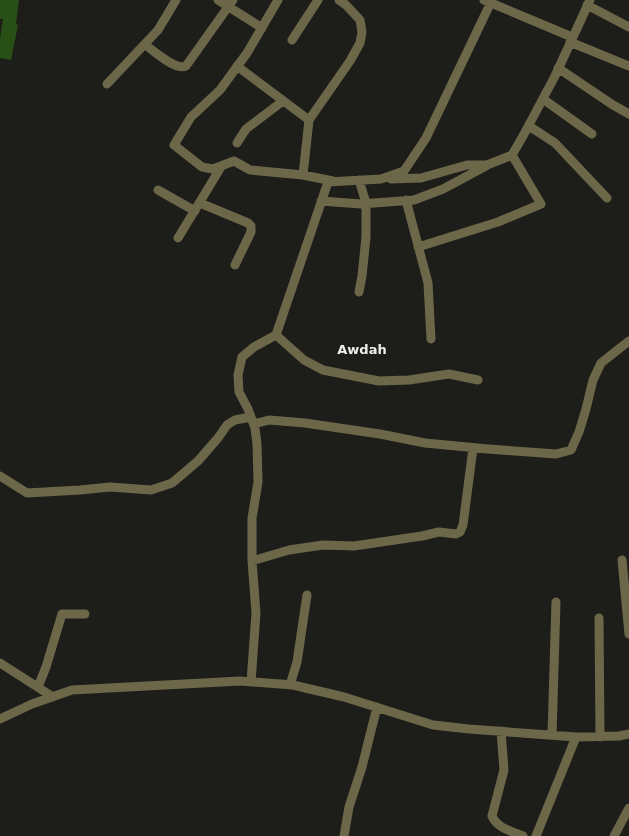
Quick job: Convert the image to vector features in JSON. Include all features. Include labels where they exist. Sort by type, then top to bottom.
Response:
[{"type":"street","points":[[107,84],[158,30],[176,0]]},
{"type":"street","points":[[218,0],[231,3],[262,28]]},
{"type":"street","points":[[278,0],[247,53],[220,90],[191,117],[174,145],[202,167],[213,169],[234,161],[250,170],[303,175],[333,181],[421,178],[467,165],[488,165]]},
{"type":"street","points":[[292,40],[318,0]]},
{"type":"street","points":[[303,175],[309,120],[350,61],[360,42],[362,32],[360,20],[341,0]]},
{"type":"street","points":[[382,179],[404,171],[426,138],[489,1],[629,66]]},
{"type":"street","points":[[145,45],[175,66],[183,68],[186,66],[231,3]]},
{"type":"street","points":[[322,201],[366,203],[414,200],[443,189],[488,165],[512,155],[543,99],[588,3],[629,27]]},
{"type":"street","points":[[237,66],[309,120]]},
{"type":"street","points":[[558,68],[629,114]]},
{"type":"street","points":[[543,99],[592,134]]},
{"type":"street","points":[[237,143],[246,129],[283,101]]},
{"type":"street","points":[[529,126],[555,143],[607,198]]},
{"type":"street","points":[[418,247],[498,222],[541,204],[512,155]]},
{"type":"street","points":[[178,238],[221,167]]},
{"type":"street","points":[[359,180],[366,203],[366,237],[359,292]]},
{"type":"street","points":[[251,682],[256,613],[252,561],[252,518],[258,482],[257,444],[252,421],[239,392],[238,375],[242,357],[276,335],[328,182],[333,181]]},
{"type":"street","points":[[158,190],[197,207],[248,223],[251,226],[251,232],[235,265]]},
{"type":"street","points":[[406,200],[428,283],[431,339]]},
{"type":"street","points":[[276,335],[304,360],[323,370],[379,381],[409,380],[449,374],[478,380]]},
{"type":"street","points":[[0,476],[27,493],[110,487],[151,490],[172,483],[198,461],[227,425],[236,420],[269,420],[305,423],[380,434],[425,443],[556,454],[571,450],[583,421],[593,380],[601,363],[629,341]]},
{"type":"street","points":[[252,561],[289,550],[323,545],[354,546],[439,532],[456,534],[460,532],[463,525],[472,448]]},
{"type":"street","points":[[622,560],[629,634]]},
{"type":"street","points":[[290,685],[297,662],[307,595]]},
{"type":"street","points":[[552,735],[556,602]]},
{"type":"street","points":[[38,687],[46,667],[62,614],[85,614]]},
{"type":"street","points":[[599,618],[600,737]]},
{"type":"street","points":[[0,662],[53,697]]},
{"type":"street","points":[[0,719],[32,704],[72,690],[240,681],[290,685],[344,697],[433,725],[576,737],[600,737],[629,734]]},
{"type":"street","points":[[344,836],[349,807],[362,767],[377,707]]},
{"type":"street","points":[[501,731],[504,770],[492,816],[494,822],[501,827],[523,836]]},
{"type":"street","points":[[536,836],[576,737]]},
{"type":"street","points":[[614,836],[629,808]]},
{"type":"building","points":[[0,0],[19,0],[16,24],[18,25],[11,60],[0,58],[0,38],[3,19],[0,19]]},
{"type":"district","name":"Awdah","points":[[362,349]]}]
